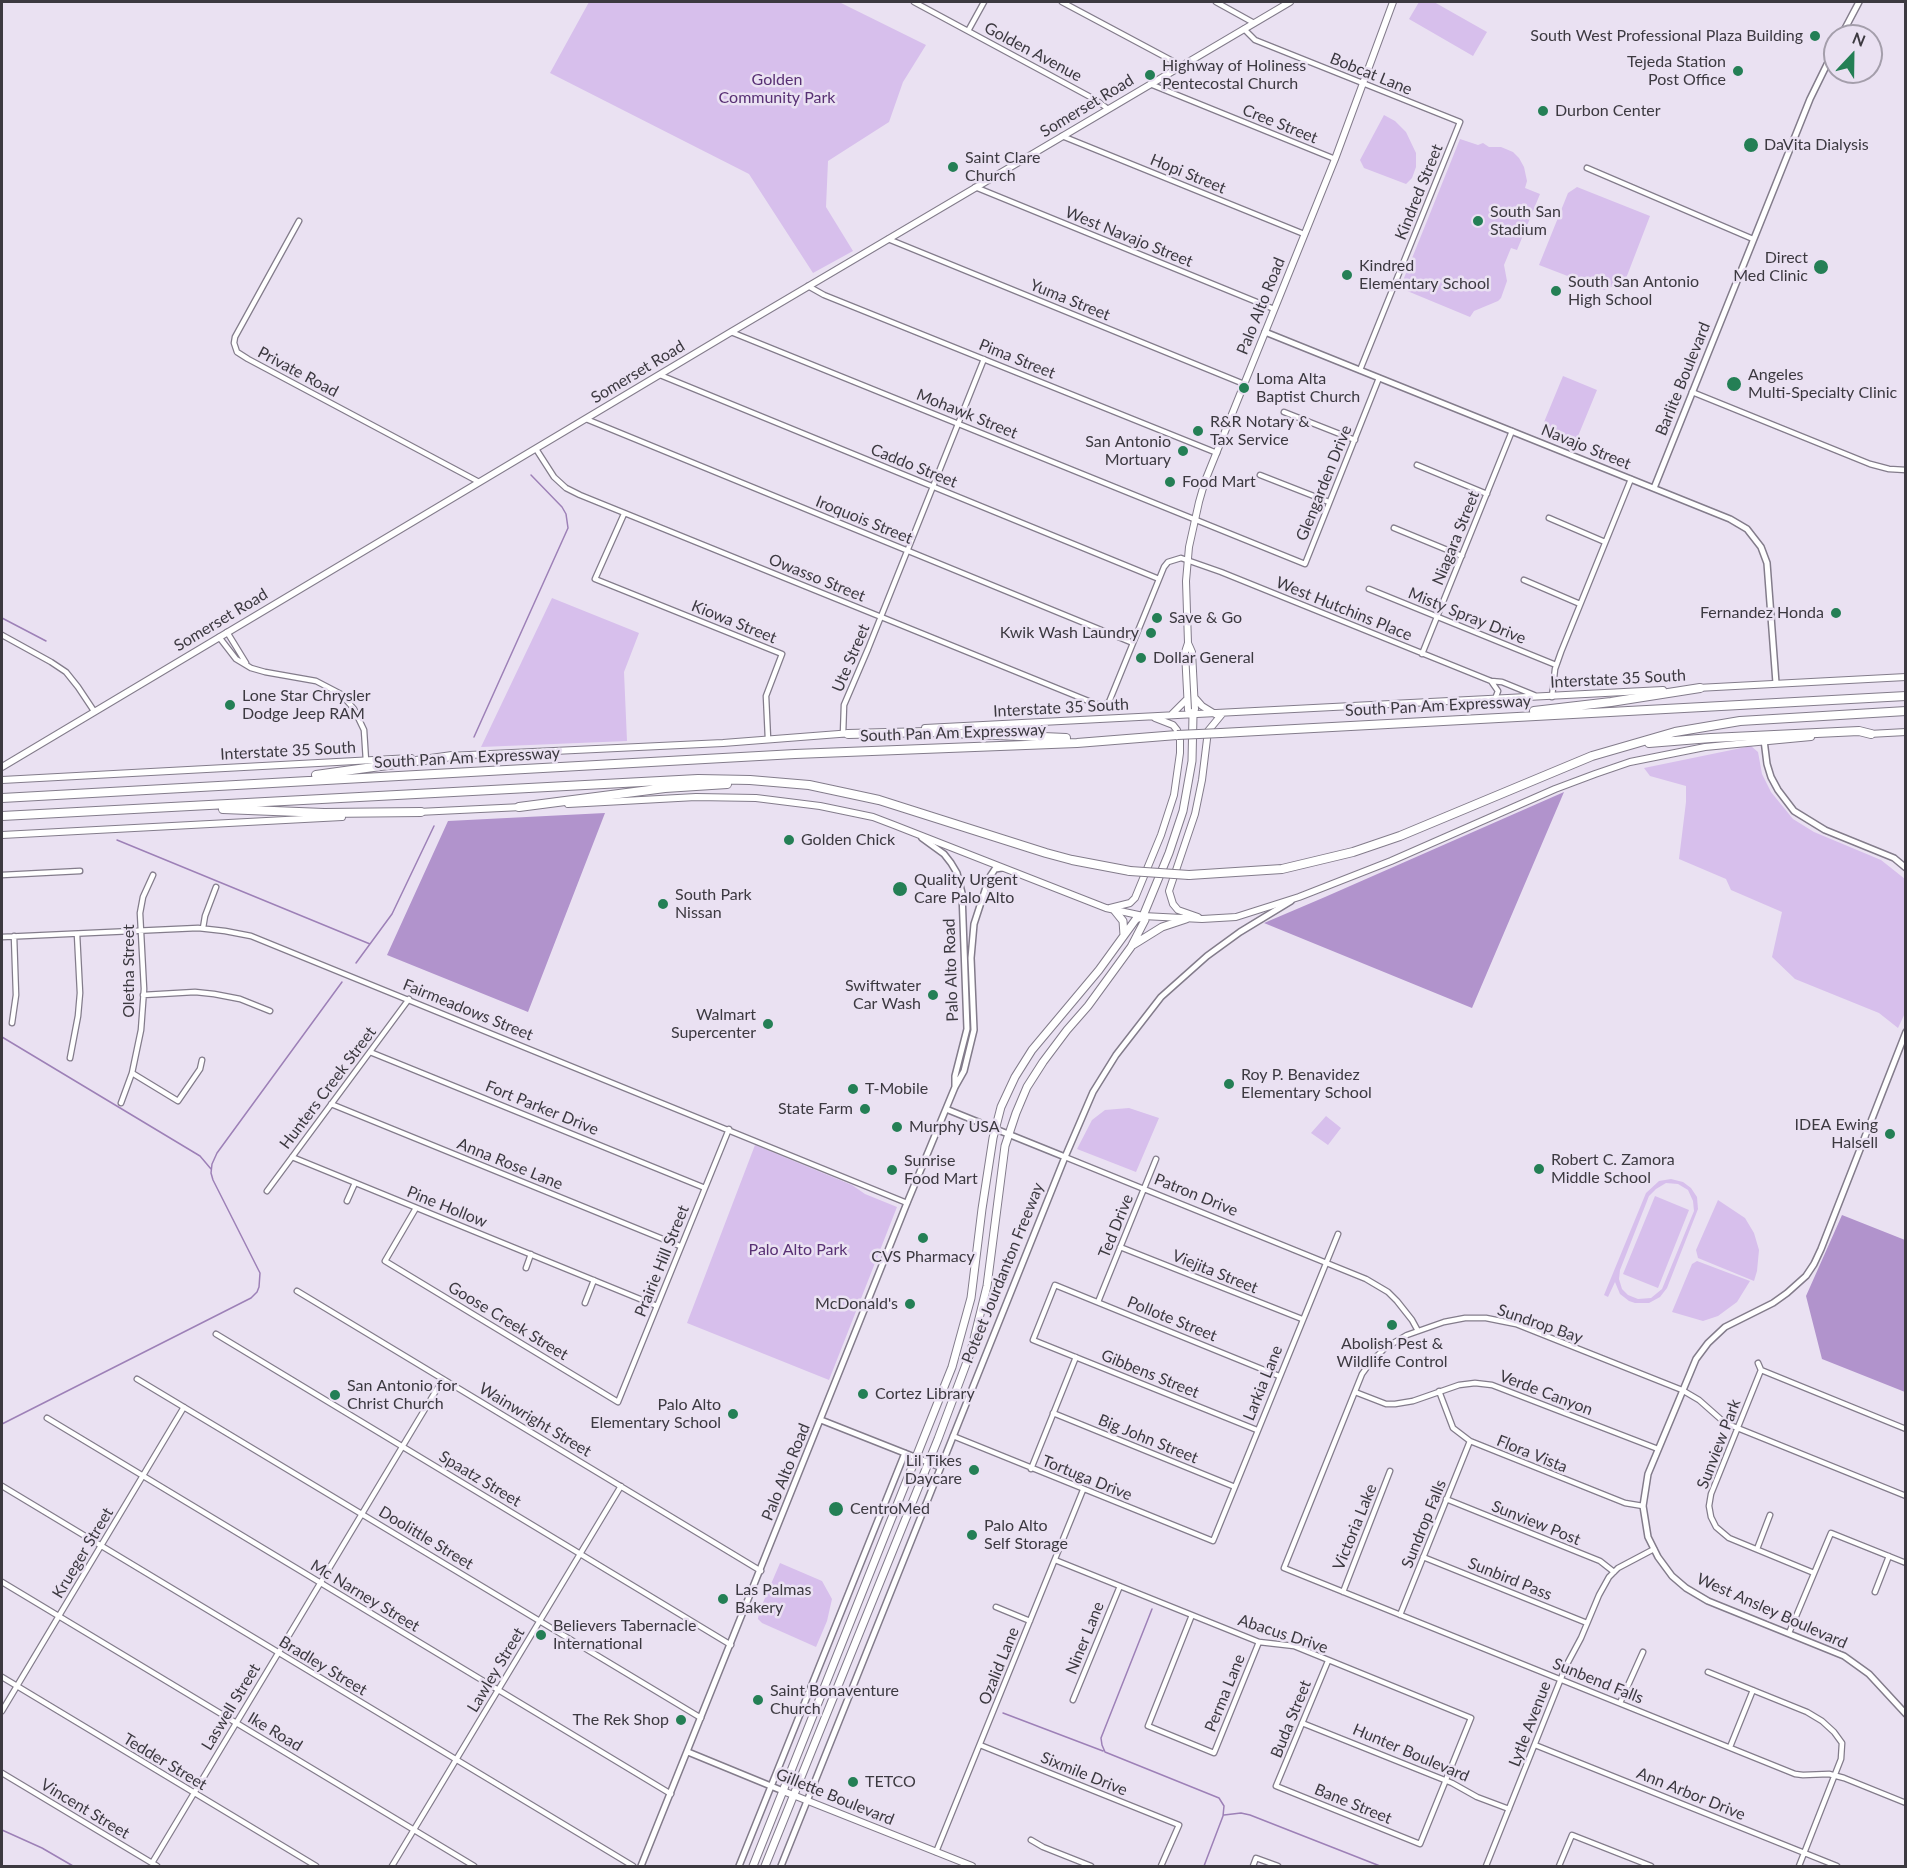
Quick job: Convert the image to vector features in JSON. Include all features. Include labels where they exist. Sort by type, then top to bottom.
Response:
[{"type":"highway","points":[[1493,718],[1700,688]]},
{"type":"highway","name":"South Pan Am Expressway","points":[[2,798],[795,754],[1077,743],[1177,735],[1905,696]]},
{"type":"highway","points":[[1604,752],[1664,734],[1728,723],[1905,711]]},
{"type":"highway","points":[[1604,752],[1657,742],[1859,731],[1871,734]]},
{"type":"highway","points":[[846,734],[939,732],[1063,738],[1177,735]]},
{"type":"highway","name":"South Pan Am Expressway","points":[[2,816],[698,779],[750,780],[809,785],[879,800],[1072,860],[1130,871],[1190,875],[1282,869],[1344,855],[1400,836],[1604,752]]},
{"type":"highway","points":[[241,784],[452,756]]},
{"type":"highway","points":[[519,807],[665,788],[723,784],[809,785]]},
{"type":"highway","points":[[181,807],[324,813],[422,812]]},
{"type":"main road","name":"Somerset Road","points":[[2,767],[808,286],[1290,2]]},
{"type":"main road","name":"Palo Alto Road","points":[[1188,559],[1194,519],[1205,481],[1335,159],[1393,2]]},
{"type":"main road","name":"Poteet Jourdanton Freeway","points":[[765,1866],[959,1384],[979,1324],[987,1286],[1008,1134],[1027,1087],[1043,1062],[1131,947],[1145,920],[1143,916],[1169,853],[1183,811],[1192,761],[1195,709],[1191,698],[1192,652],[1188,643],[1186,589],[1188,559]]},
{"type":"main road","name":"Interstate 35 South","points":[[2,780],[1905,677]]},
{"type":"main road","points":[[1170,715],[1191,698],[1219,714],[1208,731],[1195,814],[1169,891],[1173,904],[1178,910],[1203,919]]},
{"type":"main road","points":[[1106,908],[1130,903],[1136,898],[1174,795],[1180,753],[1177,730],[1168,723],[1150,717]]},
{"type":"main road","points":[[2,835],[676,798],[756,798],[792,801],[873,817],[1115,911],[1186,920],[1236,917],[1299,897],[1391,861],[1594,774],[1657,756],[1705,747],[1764,740],[1905,732]]},
{"type":"main road","points":[[1115,911],[1123,921],[1124,936]]},
{"type":"main road","name":"Poteet Jourdanton Freeway","points":[[753,1866],[952,1367],[971,1298],[982,1209],[995,1128],[1001,1107],[1015,1077],[1032,1050],[1099,970],[1136,919],[1143,916]]},
{"type":"main road","points":[[1131,947],[1162,927],[1186,920]]},
{"type":"main road","name":"Gillette Boulevard","points":[[783,1791],[972,1866]]},
{"type":"street","name":"Golden Avenue","points":[[914,2],[1096,100],[1108,109]]},
{"type":"street","points":[[968,31],[984,2]]},
{"type":"street","points":[[1062,2],[1182,66]]},
{"type":"street","points":[[1216,2],[1254,23]]},
{"type":"street","points":[[1847,24],[1859,2]]},
{"type":"street","name":"Bobcat Lane","points":[[1244,29],[1255,40],[1460,122]]},
{"type":"street","name":"Barlite Boulevard","points":[[1654,488],[1753,239],[1823,72]]},
{"type":"street","name":"Cree Street","points":[[1150,84],[1335,159]]},
{"type":"street","name":"Kindred Street","points":[[1360,370],[1460,122]]},
{"type":"street","name":"Hopi Street","points":[[1062,136],[1304,234]]},
{"type":"street","points":[[1587,168],[1753,239]]},
{"type":"street","name":"West Navajo Street","points":[[975,187],[1274,309]]},
{"type":"street","name":"Private Road","points":[[299,221],[235,338],[237,351],[248,360],[479,483]]},
{"type":"street","name":"Yuma Street","points":[[888,239],[1244,384]]},
{"type":"street","name":"Pima Street","points":[[808,286],[824,295],[1216,453]]},
{"type":"street","name":"Mohawk Street","points":[[731,332],[1305,564]]},
{"type":"street","name":"Navajo Street","points":[[1265,332],[1654,488],[1730,519],[1748,529],[1756,537],[1765,555],[1768,570],[1776,683]]},
{"type":"street","name":"Ute Street","points":[[846,734],[844,705],[984,359]]},
{"type":"street","name":"Caddo Street","points":[[660,375],[1159,579]]},
{"type":"street","name":"Glengarden Drive","points":[[1305,564],[1380,378]]},
{"type":"street","points":[[1692,392],[1870,464],[1905,470]]},
{"type":"street","points":[[1284,412],[1355,440]]},
{"type":"street","name":"Iroquois Street","points":[[586,419],[1133,644]]},
{"type":"street","name":"Niagara Street","points":[[1422,654],[1512,431]]},
{"type":"street","name":"Owasso Street","points":[[536,448],[549,471],[566,488],[580,495],[1096,704],[1106,705],[1133,644]]},
{"type":"street","points":[[1418,465],[1487,494]]},
{"type":"street","points":[[1260,475],[1329,502]]},
{"type":"street","points":[[1552,697],[1556,665],[1630,479]]},
{"type":"street","name":"Kiowa Street","points":[[624,514],[595,579],[782,654],[766,696],[768,739]]},
{"type":"street","points":[[1549,518],[1605,542]]},
{"type":"street","points":[[1394,528],[1462,556]]},
{"type":"street","points":[[1133,644],[1168,562],[1188,559]]},
{"type":"street","name":"West Hutchins Place","points":[[1188,559],[1422,654],[1538,697]]},
{"type":"street","points":[[1524,580],[1580,603]]},
{"type":"street","name":"Misty Spray Drive","points":[[1369,589],[1556,665]]},
{"type":"street","points":[[227,632],[247,665]]},
{"type":"street","points":[[2,635],[66,672],[94,711]]},
{"type":"street","points":[[219,637],[232,655],[247,665],[260,671],[316,681],[340,694],[354,709],[364,730],[366,761]]},
{"type":"street","points":[[1491,681],[1498,691],[1494,699]]},
{"type":"street","points":[[1764,740],[1771,777],[1794,811],[1825,830],[1893,858],[1905,868]]},
{"type":"street","name":"Palo Alto Road","points":[[915,834],[933,845],[951,863],[957,873],[962,893],[967,1029],[955,1076],[955,1087]]},
{"type":"street","name":"Palo Alto Road","points":[[641,1866],[907,1203],[955,1087],[964,1071],[974,1030],[971,958],[974,924],[992,871],[1004,868]]},
{"type":"street","points":[[2,875],[80,871]]},
{"type":"street","name":"Oletha Street","points":[[121,1103],[132,1073],[141,1030],[143,994],[141,906],[153,875]]},
{"type":"street","points":[[203,928],[216,887]]},
{"type":"street","name":"Poteet Jourdanton Freeway","points":[[781,1866],[1082,1114],[1105,1071],[1139,1023],[1161,997],[1207,956],[1240,932],[1299,897]]},
{"type":"street","name":"Fairmeadows Street","points":[[2,937],[203,928],[239,933],[265,940],[907,1203]]},
{"type":"street","points":[[70,1058],[80,993],[78,934]]},
{"type":"street","points":[[12,1023],[16,986],[14,936]]},
{"type":"street","points":[[143,994],[214,993],[240,999],[270,1011]]},
{"type":"street","name":"Hunters Creek Street","points":[[267,1191],[409,999]]},
{"type":"street","name":"West Ansley Boulevard","points":[[1905,1032],[1826,1239],[1814,1264],[1806,1276],[1787,1293],[1773,1303],[1738,1319],[1716,1335],[1696,1359],[1648,1474],[1643,1506],[1648,1537],[1672,1576],[1698,1596],[1837,1653],[1861,1667],[1886,1691],[1905,1714]]},
{"type":"street","name":"Fort Parker Drive","points":[[370,1052],[705,1188]]},
{"type":"street","points":[[132,1073],[178,1101],[200,1069],[202,1060]]},
{"type":"street","name":"Anna Rose Lane","points":[[331,1104],[680,1246]]},
{"type":"street","name":"Patron Drive","points":[[946,1109],[1366,1279],[1388,1292],[1406,1310],[1418,1331]]},
{"type":"street","name":"Prairie Hill Street","points":[[618,1402],[729,1129]]},
{"type":"street","name":"Pine Hollow","points":[[292,1157],[657,1306]]},
{"type":"street","name":"Ted Drive","points":[[1098,1302],[1156,1159]]},
{"type":"street","points":[[347,1201],[355,1183]]},
{"type":"street","name":"Goose Creek Street","points":[[416,1208],[385,1261],[618,1402]]},
{"type":"street","name":"Larkia Lane","points":[[1213,1541],[1338,1234]]},
{"type":"street","name":"Viejita Street","points":[[1120,1247],[1302,1319]]},
{"type":"street","points":[[526,1268],[531,1254]]},
{"type":"street","points":[[585,1304],[594,1280]]},
{"type":"street","name":"Pollote Street","points":[[1033,1340],[1055,1285],[1279,1376]]},
{"type":"street","name":"Wainwright Street","points":[[297,1291],[761,1571]]},
{"type":"street","name":"Sundrop Bay","points":[[1284,1568],[1362,1374],[1377,1354],[1395,1341],[1456,1319],[1476,1317],[1501,1320],[1682,1390],[1699,1401],[1720,1420],[1905,1496]]},
{"type":"street","name":"Spaatz Street","points":[[216,1334],[731,1645]]},
{"type":"street","name":"Gibbens Street","points":[[1033,1340],[1257,1430]]},
{"type":"street","points":[[1031,1469],[1076,1357]]},
{"type":"street","points":[[1758,1362],[1761,1370],[1905,1429]]},
{"type":"street","name":"Sunview Park","points":[[1761,1370],[1711,1494],[1709,1506],[1714,1523],[1724,1535],[1814,1573]]},
{"type":"street","name":"Doolittle Street","points":[[137,1379],[701,1718]]},
{"type":"street","name":"Laswell Street","points":[[152,1863],[443,1379]]},
{"type":"street","name":"Verde Canyon","points":[[1355,1392],[1386,1404],[1395,1404],[1413,1401],[1466,1383],[1492,1385],[1658,1449]]},
{"type":"street","name":"Flora Vista","points":[[1439,1391],[1454,1428],[1470,1442],[1625,1503],[1643,1506]]},
{"type":"street","name":"Krueger Street","points":[[2,1711],[184,1407]]},
{"type":"street","name":"Big John Street","points":[[1053,1413],[1234,1487]]},
{"type":"street","name":"Mc Narney Street","points":[[47,1418],[671,1794]]},
{"type":"street","points":[[821,1420],[940,1467]]},
{"type":"street","name":"Tortuga Drive","points":[[953,1436],[1213,1541]]},
{"type":"street","name":"Sundrop Falls","points":[[1400,1615],[1470,1442]]},
{"type":"street","points":[[739,1866],[905,1453]]},
{"type":"street","name":"Victoria Lake","points":[[1342,1592],[1390,1471]]},
{"type":"street","name":"Bradley Street","points":[[2,1486],[633,1866]]},
{"type":"street","name":"Lawley Street","points":[[392,1866],[621,1486]]},
{"type":"street","name":"Ozalid Lane","points":[[936,1852],[1083,1490]]},
{"type":"street","name":"Sunview Post","points":[[1446,1499],[1600,1561],[1614,1572]]},
{"type":"street","points":[[1757,1550],[1770,1515]]},
{"type":"street","points":[[1789,1633],[1831,1533],[1905,1563]]},
{"type":"street","name":"Lytle Avenue","points":[[1486,1866],[1560,1679],[1599,1595],[1614,1572],[1634,1558],[1654,1549]]},
{"type":"street","points":[[1875,1592],[1889,1556]]},
{"type":"street","name":"Sunbird Pass","points":[[1423,1557],[1587,1623]]},
{"type":"street","name":"Abacus Drive","points":[[1055,1560],[1259,1642],[1286,1644],[1471,1718],[1446,1780]]},
{"type":"street","name":"Sunbend Falls","points":[[1284,1568],[1795,1774],[1835,1776],[1905,1803]]},
{"type":"street","name":"Ike Road","points":[[2,1582],[474,1866]]},
{"type":"street","name":"Niner Lane","points":[[1073,1700],[1120,1586]]},
{"type":"street","points":[[996,1607],[1030,1621]]},
{"type":"street","name":"Perma Lane","points":[[1192,1615],[1148,1726],[1214,1753],[1259,1642]]},
{"type":"street","points":[[1620,1703],[1643,1652]]},
{"type":"street","name":"Buda Street","points":[[1276,1786],[1328,1660]]},
{"type":"street","points":[[1708,1672],[1807,1712],[1834,1732],[1842,1743],[1843,1751],[1835,1776],[1798,1866]]},
{"type":"street","name":"Tedder Street","points":[[2,1677],[316,1866]]},
{"type":"street","points":[[1730,1747],[1753,1690]]},
{"type":"street","name":"Hunter Boulevard","points":[[1302,1723],[1446,1780],[1477,1797],[1509,1809]]},
{"type":"street","name":"Sixmile Drive","points":[[980,1745],[1179,1825],[1161,1866]]},
{"type":"street","name":"Ann Arbor Drive","points":[[1535,1745],[1838,1866]]},
{"type":"street","name":"Gillette Boulevard","points":[[688,1752],[783,1791]]},
{"type":"street","name":"Vincent Street","points":[[2,1773],[157,1866]]},
{"type":"street","name":"Bane Street","points":[[1276,1786],[1420,1844],[1446,1780]]},
{"type":"street","points":[[1559,1866],[1572,1835],[1651,1866]]},
{"type":"street","points":[[1031,1840],[1091,1866]]},
{"type":"street","points":[[1253,1866],[1256,1858],[1278,1866]]},
{"type":"green space","name":"Golden Community Park","points":[[589,2],[839,2],[926,45],[903,82],[889,122],[828,161],[826,207],[853,251],[813,273],[749,174],[550,73]]},
{"type":"green space","points":[[1419,2],[1434,2],[1487,32],[1473,56],[1409,19]]},
{"type":"green space","points":[[1384,115],[1395,121],[1406,132],[1416,153],[1416,167],[1412,178],[1406,184],[1364,168],[1360,160]]},
{"type":"green space","name":"South San Stadium","points":[[1460,139],[1478,145],[1483,143],[1489,147],[1501,147],[1513,152],[1524,167],[1527,181],[1525,188],[1540,194],[1517,250],[1511,248],[1504,265],[1507,281],[1501,298],[1474,311],[1470,317],[1400,288]]},
{"type":"green space","points":[[1577,187],[1650,216],[1625,281],[1604,290],[1539,265],[1568,193]]},
{"type":"green space","points":[[1563,376],[1597,390],[1576,441],[1542,427]]},
{"type":"green space","points":[[552,598],[639,633],[624,672],[627,741],[481,747]]},
{"type":"green space","points":[[1751,746],[1758,752],[1762,774],[1771,792],[1793,819],[1814,832],[1881,860],[1905,879],[1906,1011],[1898,1028],[1879,1013],[1795,979],[1772,957],[1782,912],[1731,890],[1726,879],[1679,859],[1686,786],[1650,776],[1644,768]]},
{"type":"green space","points":[[1129,1108],[1159,1118],[1136,1172],[1077,1149],[1092,1120],[1105,1110]]},
{"type":"green space","points":[[1326,1116],[1341,1128],[1328,1145],[1311,1133]]},
{"type":"green space","name":"Palo Alto Park","points":[[755,1145],[852,1185],[865,1194],[897,1207],[829,1380],[687,1323]]},
{"type":"green space","points":[[1671,1179],[1683,1182],[1697,1197],[1698,1209],[1667,1288],[1660,1297],[1649,1303],[1635,1303],[1620,1294],[1615,1282],[1608,1297],[1604,1295],[1646,1193],[1659,1181]],"holes":[[[1666,1183],[1678,1184],[1688,1190],[1694,1211],[1662,1289],[1651,1298],[1638,1299],[1628,1295],[1622,1289],[1619,1279],[1620,1270],[1649,1196]]]},
{"type":"green space","points":[[1655,1196],[1689,1210],[1658,1288],[1623,1274]]},
{"type":"green space","points":[[1718,1200],[1745,1218],[1754,1233],[1759,1250],[1754,1281],[1698,1258],[1696,1250]]},
{"type":"green space","points":[[1697,1261],[1750,1281],[1737,1302],[1718,1316],[1703,1321],[1672,1312],[1692,1264]]},
{"type":"green space","points":[[780,1563],[822,1581],[832,1599],[827,1621],[816,1647],[762,1623],[758,1619]]},
{"type":"shaded area","points":[[1564,792],[1472,1008],[1264,923],[1325,897]]},
{"type":"shaded area","points":[[605,813],[528,1012],[387,955],[448,821]]},
{"type":"shaded area","points":[[1842,1215],[1905,1240],[1905,1392],[1822,1359],[1806,1296]]},
{"type":"waterway","points":[[474,737],[568,528],[566,514],[562,507],[531,475]]},
{"type":"waterway","points":[[2,618],[46,641]]},
{"type":"waterway","points":[[356,963],[392,914],[434,826]]},
{"type":"waterway","points":[[117,840],[370,944]]},
{"type":"waterway","points":[[2,1424],[251,1298],[257,1292],[260,1273],[213,1180],[212,1164],[217,1153],[342,982]]},
{"type":"waterway","points":[[2,1037],[200,1156],[211,1169]]},
{"type":"waterway","points":[[1152,1609],[1101,1738],[1102,1745],[1105,1752],[1219,1798],[1224,1806],[1223,1816],[1204,1866]]},
{"type":"waterway","points":[[1003,1713],[1103,1751]]},
{"type":"waterway","points":[[1224,1815],[1241,1813],[1250,1815],[1380,1866]]},
{"type":"waterway","points":[[2,1830],[42,1848],[73,1866]]},
{"type":"place","name":"South West Professional Plaza Building","points":[[1815,36]]},
{"type":"place","name":"Tejeda Station Post Office","points":[[1738,71]]},
{"type":"place","name":"Highway of Holiness Pentecostal Church","points":[[1150,75]]},
{"type":"place","name":"Durbon Center","points":[[1543,111]]},
{"type":"place","name":"DaVita Dialysis","points":[[1751,145]]},
{"type":"place","name":"Saint Clare Church","points":[[953,167]]},
{"type":"place","name":"South San Stadium","points":[[1478,221]]},
{"type":"place","name":"Direct Med Clinic","points":[[1821,267]]},
{"type":"place","name":"Kindred Elementary School","points":[[1347,275]]},
{"type":"place","name":"South San Antonio High School","points":[[1556,291]]},
{"type":"place","name":"Angeles Multi-Specialty Clinic","points":[[1734,384]]},
{"type":"place","name":"Loma Alta Baptist Church","points":[[1244,388]]},
{"type":"place","name":"R&R Notary & Tax Service","points":[[1198,431]]},
{"type":"place","name":"San Antonio Mortuary","points":[[1183,451]]},
{"type":"place","name":"Food Mart","points":[[1170,482]]},
{"type":"place","name":"Fernandez Honda","points":[[1836,613]]},
{"type":"place","name":"Save & Go","points":[[1157,618]]},
{"type":"place","name":"Kwik Wash Laundry","points":[[1151,633]]},
{"type":"place","name":"Dollar General","points":[[1141,658]]},
{"type":"place","name":"Lone Star Chrysler Dodge Jeep RAM","points":[[230,705]]},
{"type":"place","name":"Golden Chick","points":[[789,840]]},
{"type":"place","name":"Quality Urgent Care Palo Alto","points":[[900,889]]},
{"type":"place","name":"South Park Nissan","points":[[663,904]]},
{"type":"place","name":"Swiftwater Car Wash","points":[[933,995]]},
{"type":"place","name":"Walmart Supercenter","points":[[768,1024]]},
{"type":"place","name":"Roy P. Benavidez Elementary School","points":[[1229,1084]]},
{"type":"place","name":"T-Mobile","points":[[853,1089]]},
{"type":"place","name":"State Farm","points":[[865,1109]]},
{"type":"place","name":"Murphy USA","points":[[897,1127]]},
{"type":"place","name":"IDEA Ewing Halsell","points":[[1890,1134]]},
{"type":"place","name":"Robert C. Zamora Middle School","points":[[1539,1169]]},
{"type":"place","name":"Sunrise Food Mart","points":[[892,1170]]},
{"type":"place","name":"CVS Pharmacy","points":[[923,1238]]},
{"type":"place","name":"McDonald's","points":[[910,1304]]},
{"type":"place","name":"Abolish Pest & Wildlife Control","points":[[1392,1325]]},
{"type":"place","name":"Cortez Library","points":[[863,1394]]},
{"type":"place","name":"San Antonio for Christ Church","points":[[335,1395]]},
{"type":"place","name":"Palo Alto Elementary School","points":[[733,1414]]},
{"type":"place","name":"Lil Tikes Daycare","points":[[974,1470]]},
{"type":"place","name":"CentroMed","points":[[836,1509]]},
{"type":"place","name":"Palo Alto Self Storage","points":[[972,1535]]},
{"type":"place","name":"Las Palmas Bakery","points":[[723,1599]]},
{"type":"place","name":"Believers Tabernacle International","points":[[541,1635]]},
{"type":"place","name":"Saint Bonaventure Church","points":[[758,1700]]},
{"type":"place","name":"The Rek Shop","points":[[681,1720]]},
{"type":"place","name":"TETCO","points":[[853,1782]]}]
